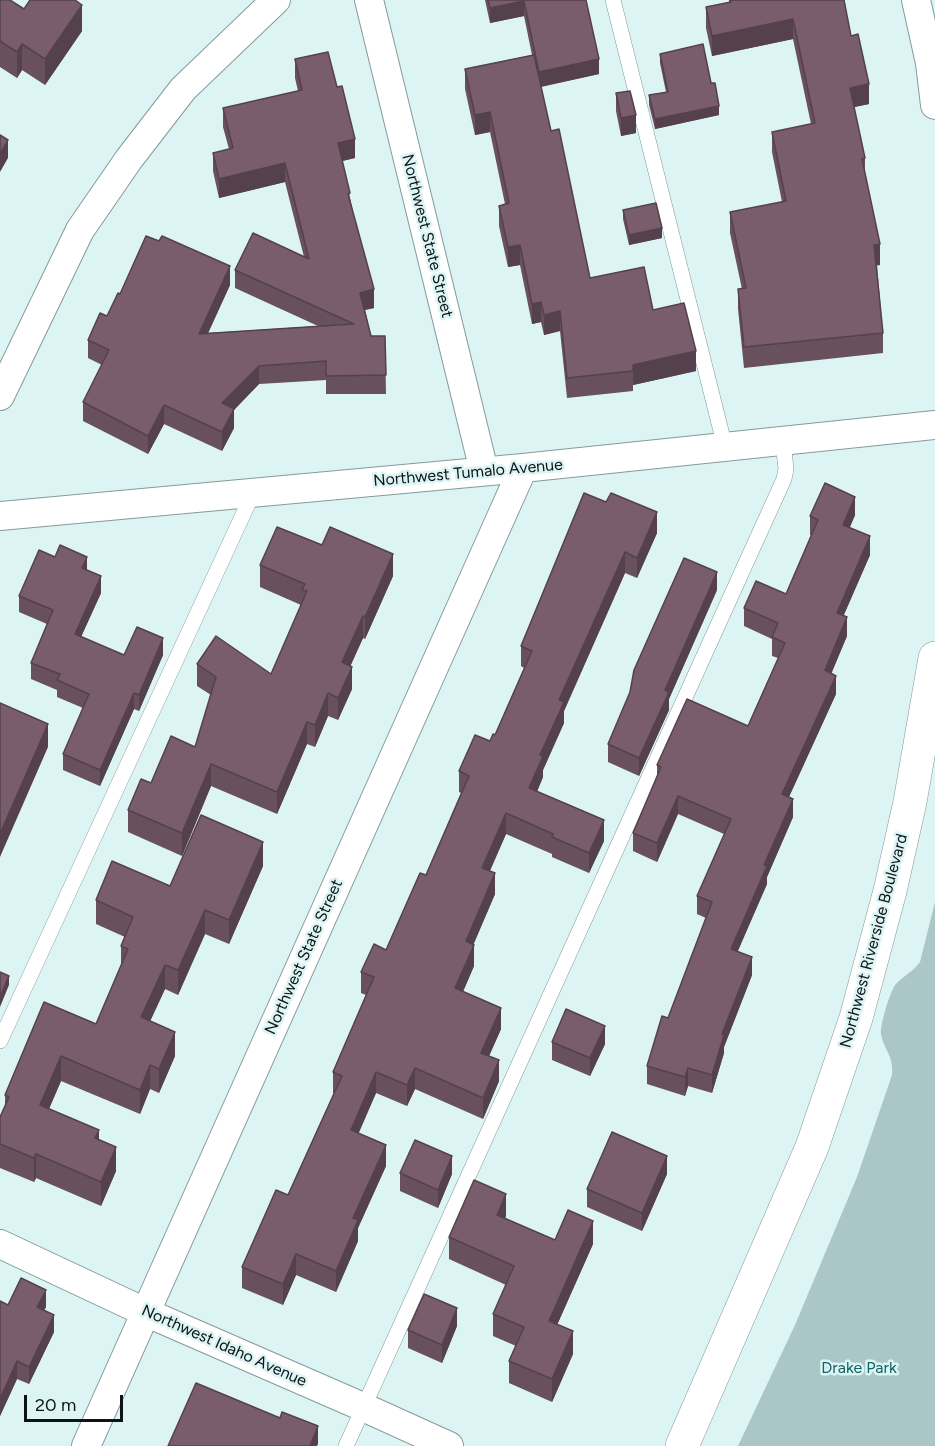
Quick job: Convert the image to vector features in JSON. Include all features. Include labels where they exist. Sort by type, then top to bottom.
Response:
[{"type":"street","points":[[0,396],[80,230],[129,159],[183,89],[276,0]]},
{"type":"street","name":"Northwest State Street","points":[[369,0],[484,471]]},
{"type":"street","points":[[916,0],[933,63],[935,105]]},
{"type":"street","name":"Northwest Tumalo Avenue","points":[[0,516],[523,468],[935,425]]},
{"type":"street","name":"Northwest State Street","points":[[86,1446],[523,468]]},
{"type":"street","name":"Northwest Riverside Boulevard","points":[[682,1446],[812,1147],[856,1018],[890,891],[910,802],[935,658]]},
{"type":"street","name":"Northwest Idaho Avenue","points":[[0,1244],[145,1312],[449,1446]]},
{"type":"lane","points":[[613,0],[725,447]]},
{"type":"lane","points":[[346,1446],[784,479],[786,469],[783,442]]},
{"type":"lane","points":[[0,1041],[253,493]]},
{"type":"green space","name":"Drake Park","points":[[935,902],[935,1446],[738,1446],[795,1325],[857,1177],[892,1075],[892,1063],[881,1034],[886,1008],[896,984],[920,962]]},
{"type":"building","points":[[0,0],[10,0],[24,9],[30,0],[75,0],[82,5],[45,59],[22,44],[17,52],[0,41]]},
{"type":"building","points":[[488,0],[586,0],[599,59],[539,72],[524,1],[490,8]]},
{"type":"building","points":[[730,0],[844,0],[851,36],[858,34],[869,84],[850,88],[880,244],[874,245],[883,333],[744,347],[738,289],[746,288],[730,212],[786,201],[772,132],[815,123],[793,19],[712,36],[706,7],[731,2]]},
{"type":"building","points":[[703,44],[711,83],[715,83],[719,106],[655,119],[649,95],[668,92],[660,54]]},
{"type":"building","points":[[328,52],[337,87],[342,86],[355,139],[338,143],[350,193],[348,194],[374,289],[360,293],[371,336],[385,336],[386,375],[326,376],[326,361],[259,366],[222,403],[234,409],[222,432],[164,405],[148,436],[83,402],[109,350],[88,340],[100,313],[107,316],[118,293],[120,294],[146,236],[159,241],[162,236],[230,266],[199,334],[354,324],[235,270],[253,233],[309,259],[285,163],[219,179],[213,153],[233,148],[223,108],[302,90],[295,59]]},
{"type":"building","points":[[534,55],[551,131],[559,129],[590,278],[644,267],[653,310],[684,303],[696,351],[633,365],[633,371],[567,378],[560,311],[544,315],[541,302],[532,304],[520,245],[508,247],[499,206],[509,203],[490,112],[475,115],[465,69]]},
{"type":"building","points":[[630,91],[636,115],[621,118],[616,93]]},
{"type":"building","points":[[0,135],[8,140],[0,154]]},
{"type":"building","points":[[656,203],[662,228],[629,235],[623,210]]},
{"type":"building","points":[[825,483],[855,497],[843,525],[870,536],[837,613],[847,617],[825,670],[836,676],[782,794],[793,799],[731,949],[752,957],[722,1034],[724,1035],[712,1075],[688,1068],[685,1077],[647,1066],[662,1016],[668,1018],[712,902],[697,896],[731,819],[678,796],[657,843],[633,833],[661,767],[657,765],[687,699],[748,726],[785,643],[772,637],[778,623],[744,608],[756,581],[786,594],[818,520],[810,516]]},
{"type":"building","points":[[584,493],[606,502],[611,493],[657,512],[637,558],[625,552],[559,700],[564,702],[540,755],[543,756],[529,788],[604,820],[589,853],[506,813],[482,868],[495,873],[466,941],[474,945],[455,988],[501,1008],[481,1053],[499,1060],[483,1098],[415,1068],[407,1085],[376,1072],[351,1130],[386,1145],[353,1218],[358,1220],[336,1271],[296,1254],[283,1284],[242,1267],[276,1190],[288,1195],[342,1076],[333,1072],[374,977],[361,972],[374,944],[386,950],[420,873],[426,875],[469,776],[459,771],[475,735],[490,741],[493,734],[495,735],[532,651],[521,646]]},
{"type":"building","points":[[277,527],[322,545],[330,527],[393,554],[342,662],[352,667],[338,698],[328,693],[315,725],[307,722],[277,792],[211,764],[182,833],[128,810],[141,779],[151,783],[171,736],[195,747],[216,677],[197,664],[216,636],[271,674],[307,591],[302,590],[305,584],[260,565]]},
{"type":"building","points":[[60,545],[87,557],[82,568],[101,576],[75,634],[124,655],[137,627],[163,638],[139,695],[134,693],[100,770],[63,754],[89,694],[57,680],[60,674],[31,663],[53,610],[19,596],[39,550],[55,557]]},
{"type":"building","points":[[684,558],[717,572],[665,690],[669,692],[639,758],[608,744],[630,692],[634,670]]},
{"type":"building","points":[[0,703],[48,724],[0,834]]},
{"type":"building","points":[[201,815],[263,842],[229,920],[205,910],[178,970],[165,965],[141,1017],[175,1032],[159,1069],[150,1065],[140,1090],[61,1056],[40,1105],[99,1130],[95,1138],[116,1147],[101,1182],[36,1154],[34,1158],[0,1144],[0,1117],[9,1097],[5,1095],[44,1002],[96,1024],[128,949],[121,946],[133,917],[96,900],[112,861],[170,886]]},
{"type":"building","points":[[0,972],[9,976],[0,997]]},
{"type":"building","points":[[566,1009],[605,1026],[590,1058],[552,1042]]},
{"type":"building","points":[[612,1132],[667,1156],[642,1213],[587,1189]]},
{"type":"building","points":[[415,1140],[452,1156],[438,1190],[400,1173]]},
{"type":"building","points":[[474,1180],[506,1194],[497,1215],[555,1240],[568,1210],[593,1221],[549,1321],[573,1331],[552,1379],[509,1361],[524,1327],[493,1314],[514,1266],[449,1237]]},
{"type":"building","points":[[21,1278],[46,1290],[37,1307],[54,1315],[29,1367],[17,1361],[0,1399],[0,1301],[8,1305]]},
{"type":"building","points":[[424,1294],[457,1308],[442,1345],[408,1330]]},
{"type":"building","points":[[196,1383],[280,1418],[282,1412],[318,1426],[310,1446],[168,1446]]}]
